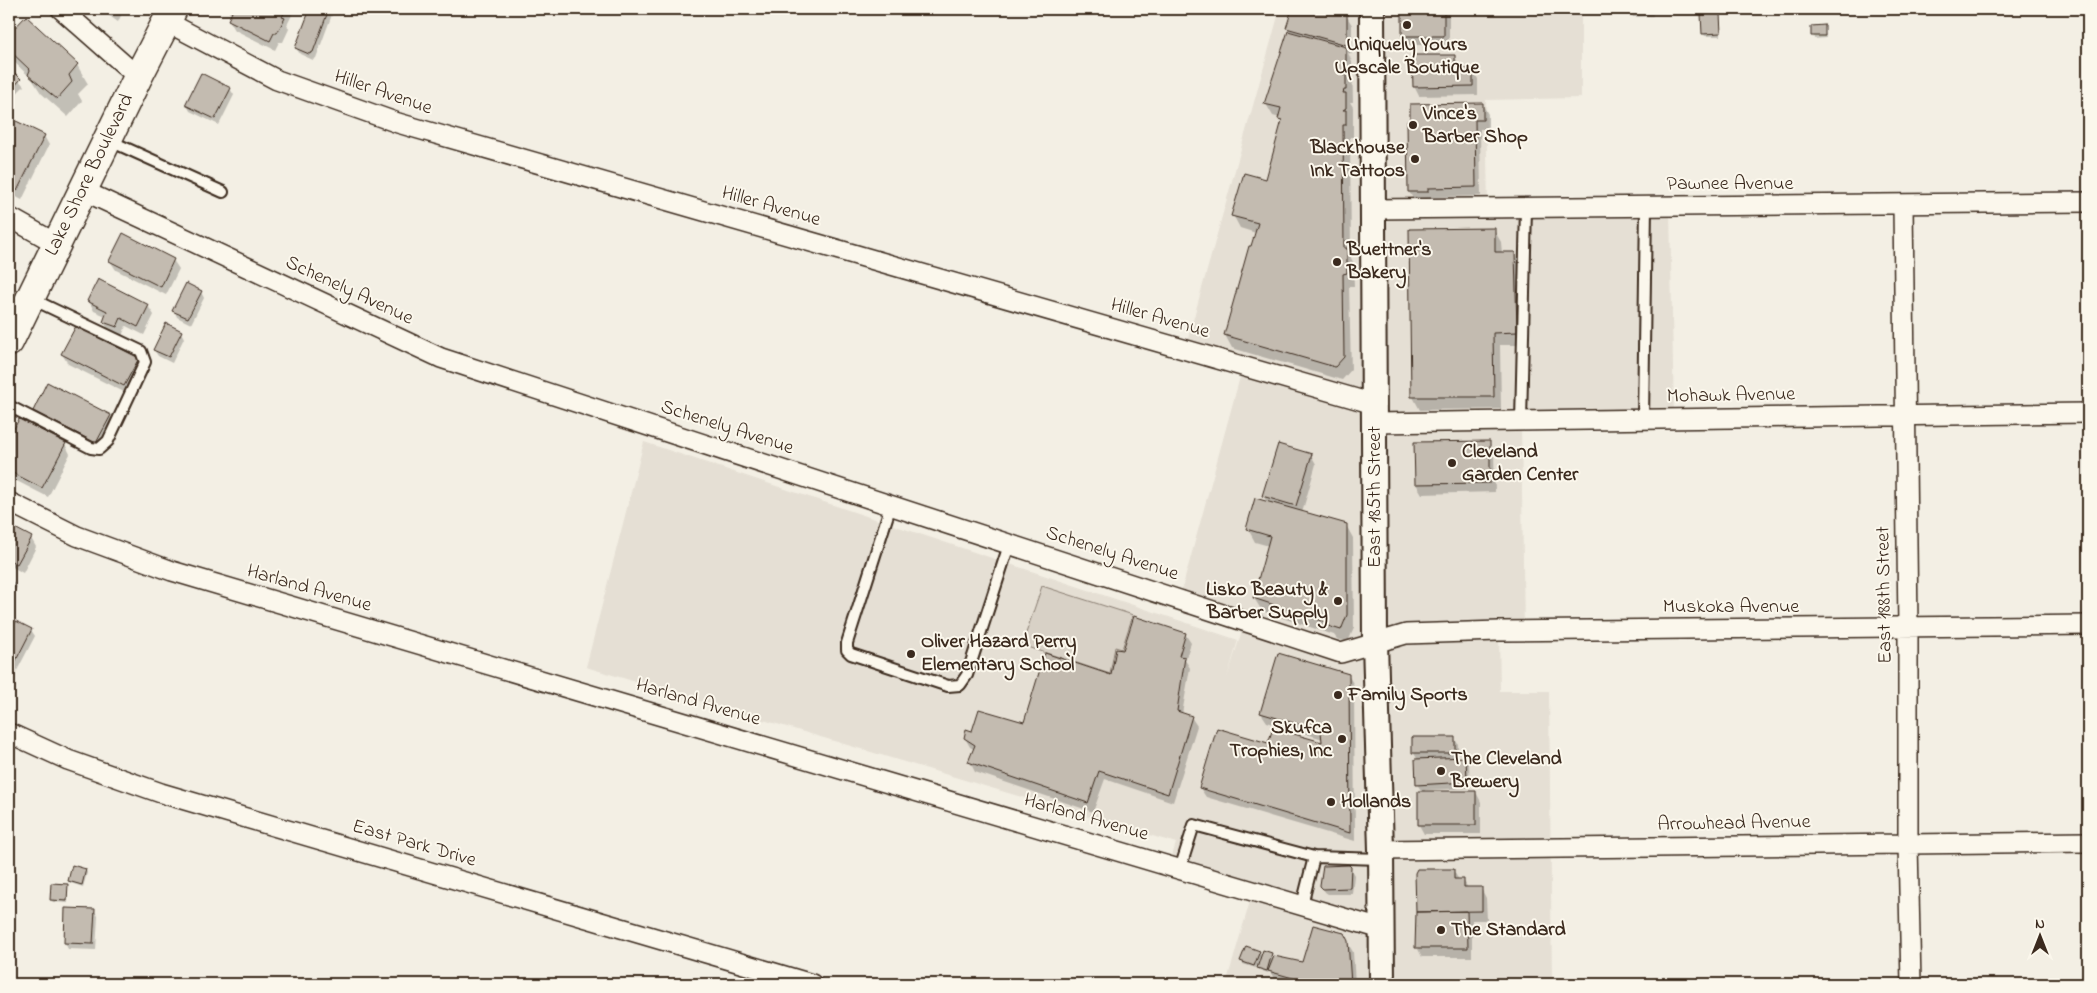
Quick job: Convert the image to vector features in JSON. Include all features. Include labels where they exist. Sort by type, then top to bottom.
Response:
[{"type":"main road","name":"Lake Shore Boulevard","points":[[9,342],[107,139],[170,15]]},
{"type":"street","points":[[61,9],[138,77]]},
{"type":"street","name":"East 185th Street","points":[[1372,9],[1375,642],[1381,854],[1382,984]]},
{"type":"street","name":"Hiller Avenue","points":[[170,15],[276,80],[398,123],[1374,413]]},
{"type":"street","name":"Schenely Avenue","points":[[82,190],[441,358],[1008,545],[1341,652],[1375,642]]},
{"type":"street","name":"Pawnee Avenue","points":[[1373,209],[2088,202]]},
{"type":"street","name":"East 188th Street","points":[[1903,204],[1908,628],[1908,844],[1911,984]]},
{"type":"street","points":[[9,218],[57,244]]},
{"type":"street","name":"Mohawk Avenue","points":[[1374,413],[1520,422],[2088,413]]},
{"type":"street","name":"Harland Avenue","points":[[9,502],[77,536],[172,571],[1381,928]]},
{"type":"street","name":"Muskoka Avenue","points":[[1375,642],[1406,634],[1499,631],[2088,625]]},
{"type":"street","name":"East Park Drive","points":[[9,732],[68,760],[161,793],[812,984]]},
{"type":"street","name":"Arrowhead Avenue","points":[[1381,854],[2088,842]]},
{"type":"lane","points":[[107,139],[224,192]]},
{"type":"lane","points":[[1644,420],[1646,207]]},
{"type":"lane","points":[[1520,422],[1526,208]]},
{"type":"lane","points":[[9,406],[91,448],[99,449],[108,441],[145,362],[141,351],[31,298]]},
{"type":"lane","points":[[891,505],[847,643],[847,650],[851,654],[948,686],[960,686],[968,675],[1008,545]]},
{"type":"lane","points":[[1180,869],[1194,825],[1314,857],[1381,854]]},
{"type":"lane","points":[[1302,905],[1314,857]]},
{"type":"shaded area","points":[[1280,9],[1581,9],[1581,98],[1486,100],[1488,208],[1670,207],[1674,419],[1521,422],[1524,631],[1499,631],[1500,691],[1549,691],[1552,984],[1226,984],[1253,891],[1169,866],[1176,843],[586,667],[644,442],[1238,640],[1227,678],[1245,621],[1179,600],[1243,366],[1185,349]]},
{"type":"shaded area","points":[[1042,586],[1133,615],[1122,649],[1115,647],[1110,674],[1022,645]]},
{"type":"building","points":[[230,9],[286,9],[282,17],[285,18],[270,41],[228,20],[232,12],[229,11]]},
{"type":"building","points":[[310,9],[329,9],[313,52],[309,54],[295,48]]},
{"type":"building","points":[[1292,9],[1329,9],[1347,14],[1347,45],[1286,28]]},
{"type":"building","points":[[1402,9],[1444,9],[1444,36],[1402,36]]},
{"type":"building","points":[[1670,9],[1690,9],[1690,13],[1670,13]]},
{"type":"building","points":[[1701,14],[1720,14],[1721,33],[1702,34]]},
{"type":"building","points":[[26,16],[78,64],[69,75],[72,82],[57,99],[28,75],[30,70],[9,50],[9,34]]},
{"type":"building","points":[[1825,25],[1825,36],[1811,36],[1811,26]]},
{"type":"building","points":[[1288,31],[1346,47],[1346,73],[1343,75],[1346,75],[1346,90],[1343,93],[1346,93],[1346,108],[1343,110],[1346,110],[1346,125],[1343,125],[1344,248],[1347,248],[1347,273],[1343,274],[1344,357],[1335,367],[1224,335],[1249,246],[1251,246],[1258,223],[1231,216],[1244,173],[1266,179],[1282,120],[1278,119],[1281,108],[1264,104]]},
{"type":"building","points":[[1412,55],[1455,55],[1455,68],[1473,69],[1473,86],[1413,87]]},
{"type":"building","points":[[9,67],[21,79],[9,92]]},
{"type":"building","points":[[201,73],[231,88],[215,119],[185,105]]},
{"type":"building","points":[[1483,103],[1483,120],[1475,120],[1476,187],[1428,188],[1428,192],[1408,192],[1407,121],[1410,121],[1410,104]]},
{"type":"building","points":[[14,120],[45,135],[17,191],[9,187],[9,130]]},
{"type":"building","points":[[1495,228],[1495,252],[1515,252],[1517,332],[1493,333],[1494,397],[1411,397],[1409,229]]},
{"type":"building","points":[[123,233],[174,259],[161,287],[109,261]]},
{"type":"building","points":[[98,279],[149,305],[138,327],[121,318],[117,327],[103,322],[107,311],[87,301]]},
{"type":"building","points":[[186,283],[202,291],[188,318],[172,311]]},
{"type":"building","points":[[166,323],[182,331],[169,357],[153,350]]},
{"type":"building","points":[[76,326],[139,358],[124,386],[61,354]]},
{"type":"building","points":[[47,382],[111,415],[96,443],[33,411]]},
{"type":"building","points":[[19,419],[66,443],[42,488],[9,471],[9,438]]},
{"type":"building","name":"Cleveland Garden Center","points":[[1490,441],[1490,483],[1415,484],[1414,442]]},
{"type":"building","points":[[1278,444],[1312,454],[1296,506],[1262,496]]},
{"type":"building","points":[[1255,498],[1347,524],[1347,615],[1341,630],[1328,626],[1329,623],[1253,598],[1270,536],[1246,529]]},
{"type":"building","points":[[9,525],[32,537],[17,564],[9,560]]},
{"type":"building","points":[[1134,616],[1186,633],[1179,656],[1185,657],[1177,711],[1192,716],[1168,794],[1099,771],[1088,803],[968,762],[975,745],[964,738],[966,729],[972,731],[979,709],[1024,722],[1045,653],[1111,675],[1116,649],[1123,650]]},
{"type":"building","points":[[16,621],[32,629],[9,674],[9,635]]},
{"type":"building","points":[[1278,653],[1349,674],[1350,833],[1199,788],[1217,728],[1268,743],[1273,728],[1322,742],[1321,731],[1260,713]]},
{"type":"building","points":[[1412,737],[1455,737],[1455,753],[1412,753]]},
{"type":"building","name":"The Cleveland Brewery","points":[[1466,757],[1467,782],[1416,785],[1415,759]]},
{"type":"building","points":[[1418,791],[1476,791],[1476,825],[1418,825]]},
{"type":"building","points":[[72,865],[86,869],[82,885],[68,881]]},
{"type":"building","points":[[1349,865],[1351,867],[1350,888],[1323,889],[1320,886],[1323,866]]},
{"type":"building","points":[[1417,869],[1454,869],[1454,879],[1464,879],[1464,887],[1482,887],[1482,911],[1416,912],[1415,873]]},
{"type":"building","points":[[51,883],[68,884],[67,901],[50,900]]},
{"type":"building","points":[[65,908],[95,909],[93,944],[64,943]]},
{"type":"building","name":"The Standard","points":[[1467,911],[1468,948],[1415,948],[1416,912]]},
{"type":"building","points":[[1313,925],[1344,933],[1348,941],[1351,984],[1314,984],[1268,971],[1274,956],[1302,962]]},
{"type":"building","points":[[1246,946],[1260,951],[1254,966],[1240,961]]},
{"type":"building","points":[[1263,950],[1272,953],[1267,971],[1257,968]]},
{"type":"place","name":"Uniquely Yours Upscale Boutique","points":[[1407,25]]},
{"type":"place","name":"Vince's Barber Shop","points":[[1413,125]]},
{"type":"place","name":"Blackhouse Ink Tattoos","points":[[1415,159]]},
{"type":"place","name":"Buettner's Bakery","points":[[1337,262]]},
{"type":"place","name":"Cleveland Garden Center","points":[[1452,463]]},
{"type":"place","name":"Lisko Beauty & Barber Supply","points":[[1338,601]]},
{"type":"place","name":"Oliver Hazard Perry Elementary School","points":[[911,654]]},
{"type":"place","name":"Family Sports","points":[[1338,695]]},
{"type":"place","name":"Skufca Trophies, Inc","points":[[1342,739]]},
{"type":"place","name":"The Cleveland Brewery","points":[[1441,771]]},
{"type":"place","name":"Hollands","points":[[1331,802]]},
{"type":"place","name":"The Standard","points":[[1441,930]]}]
